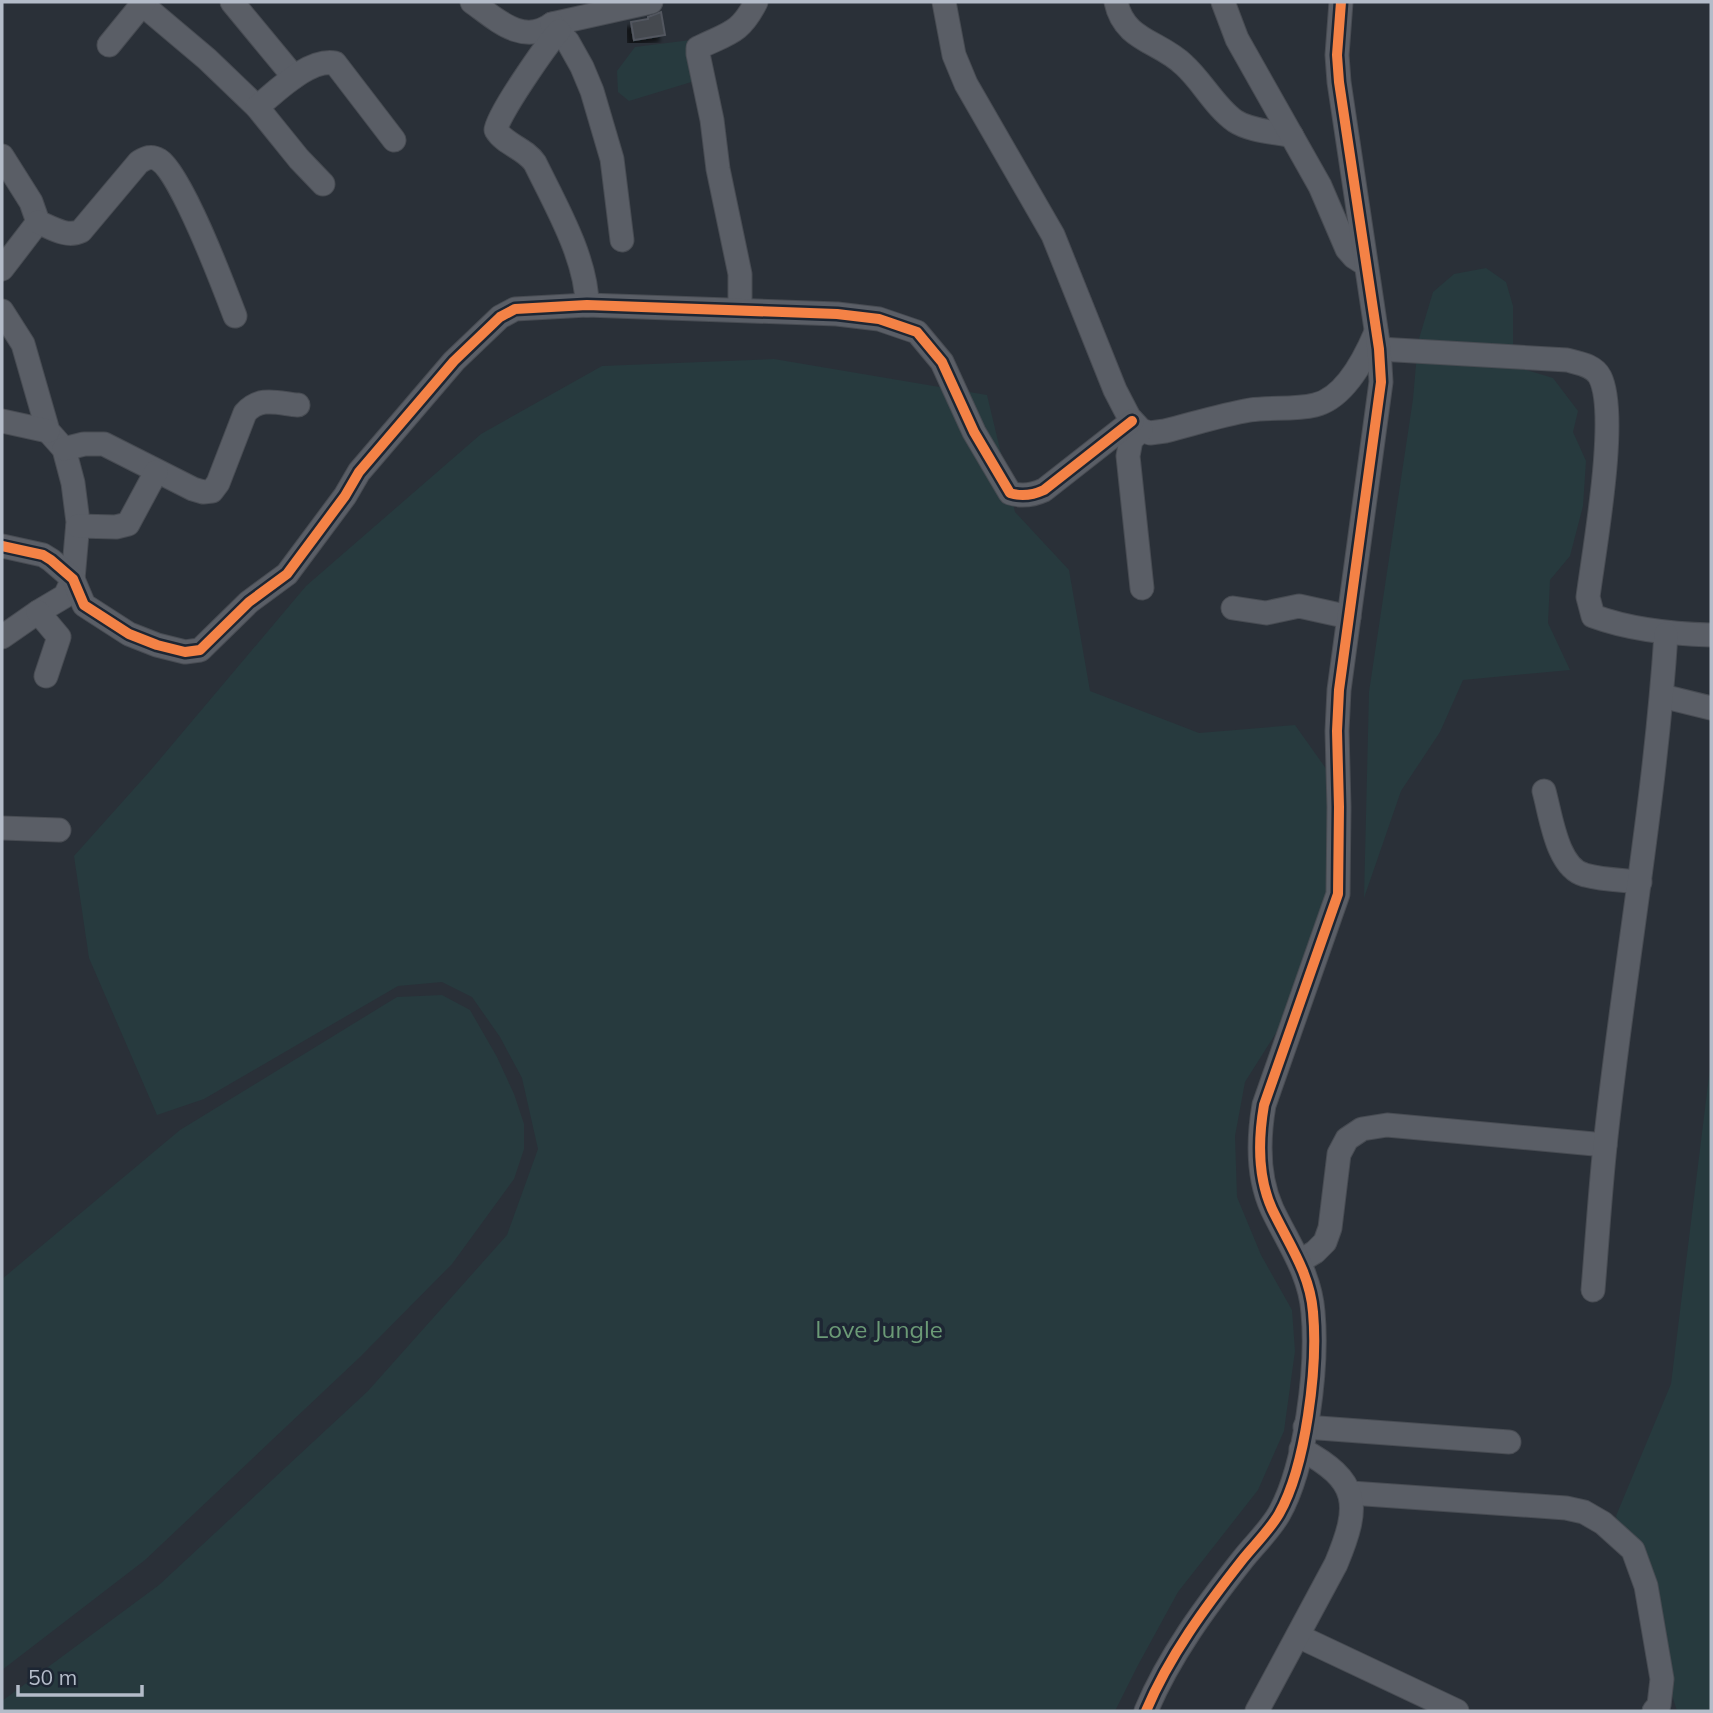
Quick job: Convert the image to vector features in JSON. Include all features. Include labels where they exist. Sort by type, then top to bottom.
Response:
[{"type":"street","points":[[232,2],[294,77]]},
{"type":"street","points":[[472,2],[509,28],[523,33],[541,32],[651,2]]},
{"type":"street","points":[[740,309],[740,274],[718,169],[698,48],[735,31],[748,18],[756,2]]},
{"type":"street","points":[[944,2],[954,55],[965,84],[1053,235],[1115,390],[1136,425],[1150,433],[1251,410],[1319,404],[1330,398],[1346,382],[1378,341]]},
{"type":"street","points":[[1115,2],[1118,11],[1137,36],[1172,54],[1185,65],[1237,122],[1292,136]]},
{"type":"street","points":[[1223,2],[1237,39],[1320,186],[1347,249],[1365,264]]},
{"type":"street","points":[[1146,1711],[1178,1650],[1279,1513],[1295,1480],[1314,1370],[1313,1312],[1300,1261],[1271,1207],[1260,1167],[1258,1139],[1264,1105],[1338,894],[1339,690],[1381,382],[1378,341],[1339,82],[1337,55],[1340,2]]},
{"type":"street","points":[[109,45],[143,4],[257,107],[323,184]]},
{"type":"street","points":[[555,27],[582,67],[592,91],[612,159],[622,240]]},
{"type":"street","points":[[555,27],[510,105],[497,121],[496,130],[508,142],[529,154],[535,163],[567,231],[587,286],[587,305]]},
{"type":"street","points":[[257,107],[294,77],[319,64],[334,63],[394,140]]},
{"type":"street","points":[[2,156],[31,202],[38,222],[67,234],[81,230],[139,162],[145,158],[157,158],[179,187],[217,269],[235,316]]},
{"type":"street","points":[[2,269],[38,222]]},
{"type":"street","points":[[2,546],[43,555],[73,579],[84,605],[129,634],[176,650],[200,650],[249,602],[286,574],[345,496],[359,472],[446,371],[500,317],[514,309],[587,305],[837,314],[879,319],[917,332],[943,362],[974,432],[1010,493],[1017,496],[1044,490],[1136,425]]},
{"type":"street","points":[[2,311],[23,344],[48,431],[64,449],[73,482],[78,526],[73,579],[65,596],[2,637]]},
{"type":"street","points":[[1378,341],[1567,360],[1586,365],[1599,374],[1606,395],[1607,426],[1589,607],[1593,616],[1607,621],[1666,634],[1711,635]]},
{"type":"street","points":[[64,449],[84,444],[104,444],[192,489],[212,491],[218,483],[245,413],[252,404],[262,402],[298,405]]},
{"type":"street","points":[[2,421],[48,431]]},
{"type":"street","points":[[1136,425],[1128,456],[1142,588]]},
{"type":"street","points":[[78,526],[116,527],[128,524],[156,472]]},
{"type":"street","points":[[1233,608],[1266,613],[1298,606],[1349,617]]},
{"type":"street","points":[[37,612],[59,637],[46,676]]},
{"type":"street","points":[[1593,1290],[1605,1145],[1640,883],[1662,696],[1666,634]]},
{"type":"street","points":[[1662,696],[1711,708]]},
{"type":"street","points":[[1544,791],[1563,859],[1572,869],[1583,875],[1640,883]]},
{"type":"street","points":[[2,828],[59,830]]},
{"type":"street","points":[[1300,1261],[1325,1242],[1330,1228],[1339,1154],[1346,1139],[1362,1129],[1387,1125],[1605,1145]]},
{"type":"street","points":[[1303,1438],[1509,1442]]},
{"type":"street","points":[[1257,1711],[1336,1564],[1345,1544],[1350,1521],[1351,1493],[1343,1479],[1303,1438]]},
{"type":"street","points":[[1351,1493],[1566,1508],[1584,1512],[1603,1523],[1633,1550],[1646,1587],[1662,1679],[1659,1705],[1654,1711]]},
{"type":"street","points":[[1298,1636],[1457,1711]]},
{"type":"green space","points":[[691,40],[698,80],[629,101],[618,92],[617,71],[635,47]]},
{"type":"green space","points":[[1486,268],[1506,282],[1513,306],[1513,366],[1553,378],[1578,411],[1573,432],[1586,461],[1583,506],[1570,556],[1550,580],[1548,623],[1570,670],[1463,680],[1440,732],[1401,791],[1364,898],[1369,692],[1413,399],[1418,342],[1433,292],[1454,274]]},
{"type":"green space","name":"Love Jungle","points":[[774,359],[987,395],[1015,512],[1069,570],[1090,691],[1199,733],[1295,725],[1327,770],[1333,875],[1293,1006],[1245,1082],[1235,1136],[1237,1197],[1261,1255],[1292,1310],[1295,1351],[1284,1431],[1258,1490],[1178,1592],[1115,1711],[2,1711],[2,1701],[159,1585],[368,1391],[507,1235],[538,1149],[522,1078],[500,1037],[472,997],[442,982],[398,986],[204,1099],[157,1115],[89,958],[74,856],[150,771],[306,586],[481,434],[602,366]]},
{"type":"green space","points":[[442,995],[470,1010],[497,1057],[514,1094],[524,1124],[524,1149],[514,1179],[452,1264],[360,1357],[145,1560],[2,1670],[2,1279],[180,1130],[397,997]]},
{"type":"green space","points":[[1711,1060],[1711,1711],[1677,1711],[1616,1516],[1671,1384]]},
{"type":"building","points":[[661,12],[665,35],[634,40],[631,22],[648,19]]},
{"type":"cycle path","points":[[1146,1711],[1189,1632],[1279,1514],[1296,1470],[1312,1387],[1314,1335],[1308,1284],[1267,1196],[1261,1171],[1260,1145],[1264,1105],[1338,894],[1339,690],[1381,382],[1379,349],[1339,82],[1337,55],[1341,2]]},
{"type":"cycle path","points":[[2,546],[43,555],[51,560],[73,579],[84,605],[129,634],[185,652],[200,650],[249,602],[287,574],[345,496],[359,472],[454,361],[500,317],[515,309],[587,305],[837,314],[879,319],[917,332],[942,362],[974,432],[1010,493],[1014,494],[1027,495],[1044,490],[1132,421]]}]
